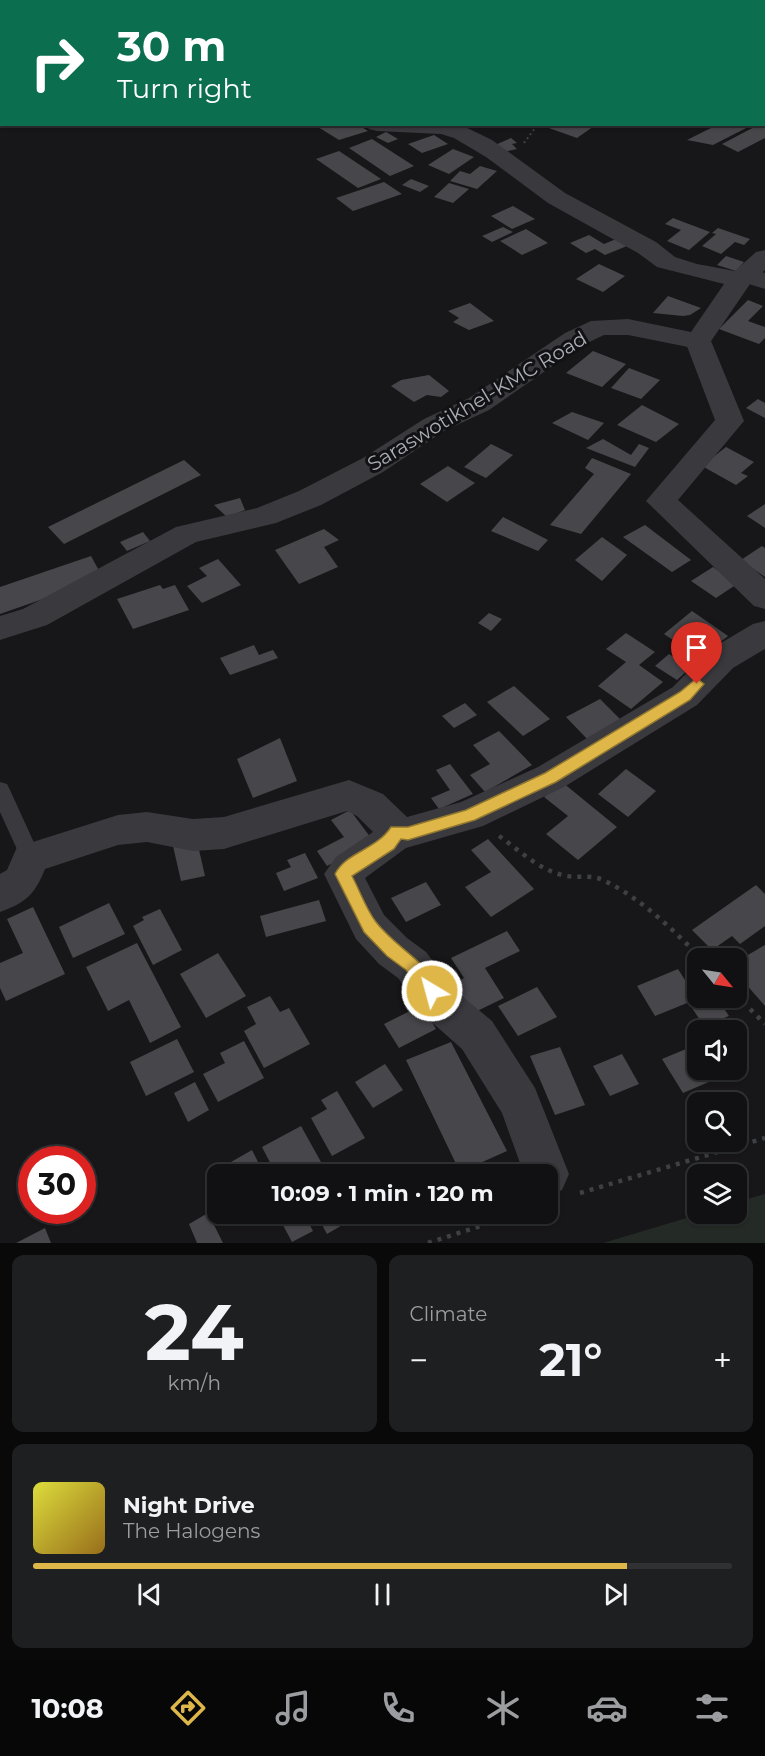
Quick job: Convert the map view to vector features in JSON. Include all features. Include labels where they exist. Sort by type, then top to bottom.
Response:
[{"type":"street","points":[[388,126],[400,128],[419,126]]},
{"type":"street","points":[[433,126],[463,133],[546,191],[606,227],[647,248],[665,261],[708,274],[750,278]]},
{"type":"street","points":[[765,257],[698,341],[730,421],[661,501],[765,598]]},
{"type":"street","name":"Saraswotikhel-KMC Road","points":[[0,628],[35,617],[187,534],[265,516],[310,498],[374,465],[434,425],[478,404],[574,339],[600,327],[627,327],[698,341]]},
{"type":"street","points":[[0,895],[21,881],[31,858],[118,830],[147,827],[193,835],[224,833],[349,795],[370,805],[397,832],[408,833],[470,815],[551,777],[685,696],[721,659],[765,633]]},
{"type":"street","points":[[397,832],[389,844],[351,865],[343,874],[370,927],[393,951],[412,965],[442,1005],[477,1035],[520,1103],[535,1164]]},
{"type":"lane","points":[[0,790],[31,858]]},
{"type":"path","points":[[470,815],[545,867],[571,877],[590,875],[604,880],[664,921],[690,948]]},
{"type":"path","points":[[747,1006],[765,1024]]},
{"type":"path","points":[[558,1188],[765,1138]]},
{"type":"path","points":[[428,1243],[470,1224]]},
{"type":"shaded area","points":[[765,1194],[765,1243],[603,1243],[687,1218],[687,1224],[747,1224],[747,1199]]},
{"type":"building","points":[[351,126],[354,128],[360,126],[368,131],[339,140],[318,127]]},
{"type":"building","points":[[547,126],[594,126],[577,138]]},
{"type":"building","points":[[715,126],[750,126],[713,145],[687,140]]},
{"type":"building","points":[[756,126],[765,126],[765,138],[738,152],[722,144]]},
{"type":"building","points":[[386,132],[398,139],[388,143],[376,137]]},
{"type":"building","points":[[434,135],[448,144],[422,153],[408,144]]},
{"type":"building","points":[[511,138],[517,143],[512,144],[517,149],[504,152],[495,145]]},
{"type":"building","points":[[372,139],[414,166],[390,176],[349,148]]},
{"type":"building","points":[[453,149],[474,157],[449,174],[428,165]]},
{"type":"building","points":[[339,151],[381,179],[358,188],[316,159]]},
{"type":"building","points":[[480,166],[497,171],[477,189],[450,181],[460,171],[470,174]]},
{"type":"building","points":[[411,179],[429,186],[420,192],[402,185]]},
{"type":"building","points":[[384,182],[402,194],[353,211],[336,198]]},
{"type":"building","points":[[449,183],[469,189],[453,203],[434,197]]},
{"type":"building","points":[[513,206],[535,219],[512,229],[491,216]]},
{"type":"building","points":[[673,218],[710,232],[689,250],[667,241],[681,230],[665,224]]},
{"type":"building","points":[[503,227],[513,232],[492,242],[482,236]]},
{"type":"building","points":[[718,228],[750,239],[744,245],[735,242],[721,254],[702,246],[716,234],[712,233]]},
{"type":"building","points":[[526,229],[548,243],[522,255],[500,241]]},
{"type":"building","points":[[589,235],[604,244],[616,239],[627,246],[605,255],[595,249],[586,253],[570,243]]},
{"type":"building","points":[[726,256],[744,262],[736,271],[717,265]]},
{"type":"building","points":[[599,264],[625,276],[603,292],[576,279]]},
{"type":"building","points":[[668,296],[701,308],[690,315],[683,316],[653,313]]},
{"type":"building","points":[[748,300],[763,306],[748,321],[765,327],[765,338],[759,344],[719,329]]},
{"type":"building","points":[[470,303],[494,321],[469,330],[453,322],[459,318],[448,311]]},
{"type":"building","points":[[593,351],[626,364],[602,387],[566,373]]},
{"type":"building","points":[[629,368],[660,380],[641,399],[611,388]]},
{"type":"building","points":[[429,375],[449,391],[441,397],[427,395],[414,402],[391,386],[401,380]]},
{"type":"building","points":[[758,399],[765,403],[765,418],[746,408]]},
{"type":"building","points":[[642,405],[679,424],[656,442],[617,425]]},
{"type":"building","points":[[572,412],[604,423],[588,440],[552,423]]},
{"type":"building","points":[[603,439],[631,455],[639,444],[649,448],[635,467],[586,448]]},
{"type":"building","points":[[491,444],[513,455],[486,478],[464,467]]},
{"type":"building","points":[[726,447],[754,462],[741,473],[748,476],[736,485],[702,466]]},
{"type":"building","points":[[592,458],[631,474],[581,534],[550,525],[594,474],[585,468]]},
{"type":"building","points":[[184,460],[201,475],[64,544],[48,527]]},
{"type":"building","points":[[448,466],[475,483],[447,502],[420,484]]},
{"type":"building","points":[[240,498],[245,510],[227,517],[214,505]]},
{"type":"building","points":[[765,504],[765,528],[747,516]]},
{"type":"building","points":[[503,517],[548,540],[538,551],[491,531]]},
{"type":"building","points":[[645,525],[691,560],[672,572],[623,537]]},
{"type":"building","points":[[324,529],[339,540],[324,547],[338,567],[299,584],[275,550]]},
{"type":"building","points":[[143,532],[150,541],[127,551],[120,542]]},
{"type":"building","points":[[602,537],[627,555],[602,581],[575,560]]},
{"type":"building","points":[[762,546],[765,548],[765,577],[741,560]]},
{"type":"building","points":[[91,556],[103,578],[0,614],[0,587]]},
{"type":"building","points":[[218,559],[241,585],[202,603],[187,586],[207,576],[199,568]]},
{"type":"building","points":[[713,567],[737,584],[716,598],[691,581]]},
{"type":"building","points":[[160,585],[163,589],[175,585],[189,610],[133,629],[117,599]]},
{"type":"building","points":[[692,611],[728,636],[700,658],[664,634]]},
{"type":"building","points":[[489,613],[502,619],[491,631],[478,623]]},
{"type":"building","points":[[626,633],[655,652],[639,665],[663,682],[631,709],[598,686],[626,662],[606,649]]},
{"type":"building","points":[[254,645],[259,655],[273,650],[278,658],[230,675],[220,658]]},
{"type":"building","points":[[669,654],[691,667],[677,680],[655,666]]},
{"type":"building","points":[[514,686],[550,719],[523,736],[487,702]]},
{"type":"building","points":[[600,699],[626,725],[591,743],[566,717]]},
{"type":"building","points":[[465,703],[477,715],[454,728],[442,716]]},
{"type":"building","points":[[499,731],[532,765],[485,792],[470,775],[490,764],[473,745]]},
{"type":"building","points":[[280,738],[297,781],[253,798],[237,759]]},
{"type":"building","points":[[450,764],[473,794],[439,809],[431,798],[450,790],[436,770]]},
{"type":"building","points":[[626,769],[656,791],[628,817],[598,794]]},
{"type":"building","points":[[562,782],[617,827],[578,860],[546,834],[568,816],[544,797]]},
{"type":"building","points":[[350,810],[374,842],[327,866],[317,851],[344,837],[331,820]]},
{"type":"building","points":[[488,839],[534,889],[491,917],[465,887],[491,872],[471,850]]},
{"type":"building","points":[[197,841],[205,876],[181,881],[173,846]]},
{"type":"building","points":[[305,853],[318,878],[284,891],[276,873],[291,867],[287,860]]},
{"type":"building","points":[[426,882],[441,905],[406,922],[391,898]]},
{"type":"building","points":[[756,885],[765,894],[765,926],[740,944],[732,936],[715,948],[710,948],[692,930]]},
{"type":"building","points":[[319,900],[326,921],[266,937],[260,916]]},
{"type":"building","points":[[109,903],[125,934],[73,958],[59,927]]},
{"type":"building","points":[[33,907],[65,974],[6,1001],[0,988],[0,963],[23,953],[7,919]]},
{"type":"building","points":[[160,909],[182,950],[153,965],[133,926],[144,920],[142,917]]},
{"type":"building","points":[[507,931],[520,951],[485,968],[504,998],[473,1013],[454,983],[464,978],[451,958]]},
{"type":"building","points":[[137,943],[181,1027],[150,1043],[129,1000],[108,1011],[86,967]]},
{"type":"building","points":[[765,945],[765,1006],[747,986],[747,956]]},
{"type":"building","points":[[218,953],[246,996],[206,1018],[180,974]]},
{"type":"building","points":[[678,969],[687,983],[687,1003],[655,1016],[637,986]]},
{"type":"building","points":[[537,987],[557,1017],[518,1036],[498,1006]]},
{"type":"building","points":[[270,996],[280,1012],[289,1008],[310,1044],[264,1068],[244,1031],[256,1024],[247,1007]]},
{"type":"building","points":[[422,1005],[436,1029],[399,1048],[384,1024]]},
{"type":"building","points":[[692,1008],[724,1008],[729,1016],[719,1020],[700,1020]]},
{"type":"building","points":[[177,1039],[194,1072],[146,1096],[130,1062]]},
{"type":"building","points":[[244,1041],[264,1078],[218,1102],[203,1074],[225,1063],[220,1053]]},
{"type":"building","points":[[451,1042],[507,1151],[478,1164],[456,1164],[406,1060]]},
{"type":"building","points":[[560,1047],[585,1105],[555,1115],[530,1056]]},
{"type":"building","points":[[687,1049],[687,1080],[713,1080],[683,1093],[662,1059]]},
{"type":"building","points":[[622,1054],[639,1084],[610,1096],[593,1066]]},
{"type":"building","points":[[385,1064],[403,1090],[373,1108],[355,1082]]},
{"type":"building","points":[[195,1082],[209,1110],[188,1122],[174,1093]]},
{"type":"building","points":[[337,1091],[365,1138],[332,1156],[311,1118],[327,1109],[321,1100]]},
{"type":"building","points":[[301,1126],[321,1162],[317,1164],[271,1164],[262,1147]]},
{"type":"building","points":[[252,1150],[259,1164],[232,1164],[231,1162]]},
{"type":"building","points":[[207,1214],[207,1224],[214,1224],[223,1243],[197,1243],[189,1224]]},
{"type":"building","points":[[282,1224],[309,1224],[313,1231],[292,1242]]},
{"type":"building","points":[[322,1224],[344,1224],[327,1234]]},
{"type":"building","points":[[45,1228],[51,1243],[16,1243]]},
{"type":"route","points":[[432,991],[412,965],[393,951],[370,927],[343,874],[351,865],[389,844],[397,832],[408,833],[470,815],[551,777],[685,696],[697,684]]}]
